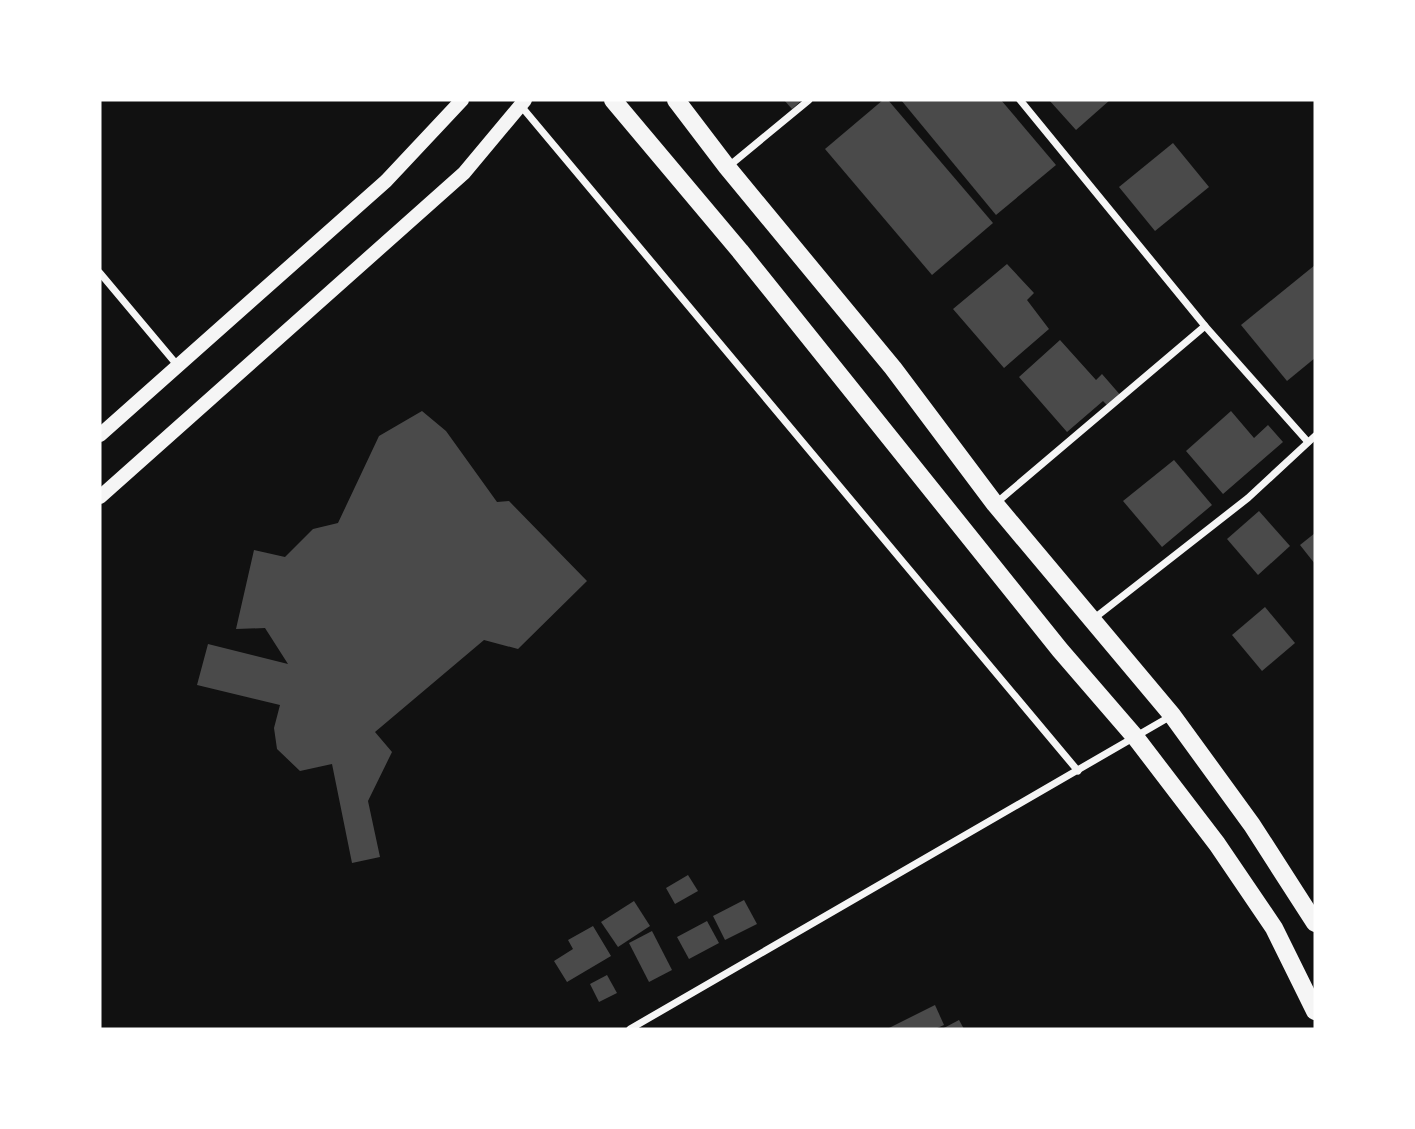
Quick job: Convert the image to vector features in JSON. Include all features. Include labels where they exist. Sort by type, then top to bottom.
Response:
[{"type":"main road","points":[[100,435],[386,181],[462,100]]},
{"type":"main road","points":[[612,100],[740,251],[1060,650],[1136,738],[1217,844],[1274,928],[1315,1011]]},
{"type":"main road","points":[[676,100],[727,167],[893,368],[995,504],[1172,715],[1252,825],[1315,922]]},
{"type":"main road","points":[[100,497],[464,173],[523,103]]},
{"type":"street","points":[[727,167],[809,100]]},
{"type":"street","points":[[1020,100],[1205,326],[1308,442]]},
{"type":"street","points":[[523,103],[1078,771]]},
{"type":"street","points":[[100,273],[178,367]]},
{"type":"street","points":[[995,504],[1205,326]]},
{"type":"street","points":[[1092,620],[1248,498],[1315,436]]},
{"type":"street","points":[[630,1029],[1172,715]]},
{"type":"building","points":[[784,100],[802,100],[792,109]]},
{"type":"building","points":[[883,100],[888,100],[993,223],[932,275],[825,149]]},
{"type":"building","points":[[901,100],[1001,100],[1056,165],[996,215]]},
{"type":"building","points":[[1049,100],[1110,100],[1076,130]]},
{"type":"building","points":[[1173,143],[1209,187],[1155,231],[1119,187]]},
{"type":"building","points":[[1007,264],[1034,293],[1027,300],[1049,329],[1004,368],[953,309]]},
{"type":"building","points":[[1315,265],[1315,358],[1287,381],[1241,325]]},
{"type":"building","points":[[1060,340],[1096,380],[1102,374],[1122,397],[1110,408],[1103,401],[1067,432],[1019,377]]},
{"type":"building","points":[[422,411],[446,431],[497,502],[509,501],[587,581],[518,649],[484,640],[375,732],[392,752],[368,801],[380,857],[352,863],[332,764],[300,771],[277,749],[274,728],[280,705],[197,685],[208,644],[288,664],[265,628],[236,629],[254,550],[285,557],[313,529],[338,523],[379,436]]},
{"type":"building","points":[[1231,411],[1254,438],[1268,425],[1283,442],[1223,494],[1186,451]]},
{"type":"building","points":[[1174,460],[1212,505],[1162,547],[1123,501]]},
{"type":"building","points":[[1259,511],[1290,546],[1258,575],[1227,539]]},
{"type":"building","points":[[1315,533],[1315,564],[1300,545]]},
{"type":"building","points":[[1265,607],[1295,643],[1262,671],[1232,635]]},
{"type":"building","points":[[688,875],[698,891],[675,904],[666,888]]},
{"type":"building","points":[[744,900],[757,924],[725,940],[713,916]]},
{"type":"building","points":[[634,901],[650,926],[618,947],[601,922]]},
{"type":"building","points":[[707,921],[719,943],[689,959],[677,937]]},
{"type":"building","points":[[593,926],[611,956],[567,982],[554,961],[573,949],[568,940]]},
{"type":"building","points":[[652,931],[672,970],[649,982],[629,943]]},
{"type":"building","points":[[607,975],[617,993],[599,1002],[590,984]]},
{"type":"building","points":[[935,1005],[944,1025],[935,1029],[887,1029]]},
{"type":"building","points":[[959,1020],[964,1029],[942,1029]]}]
